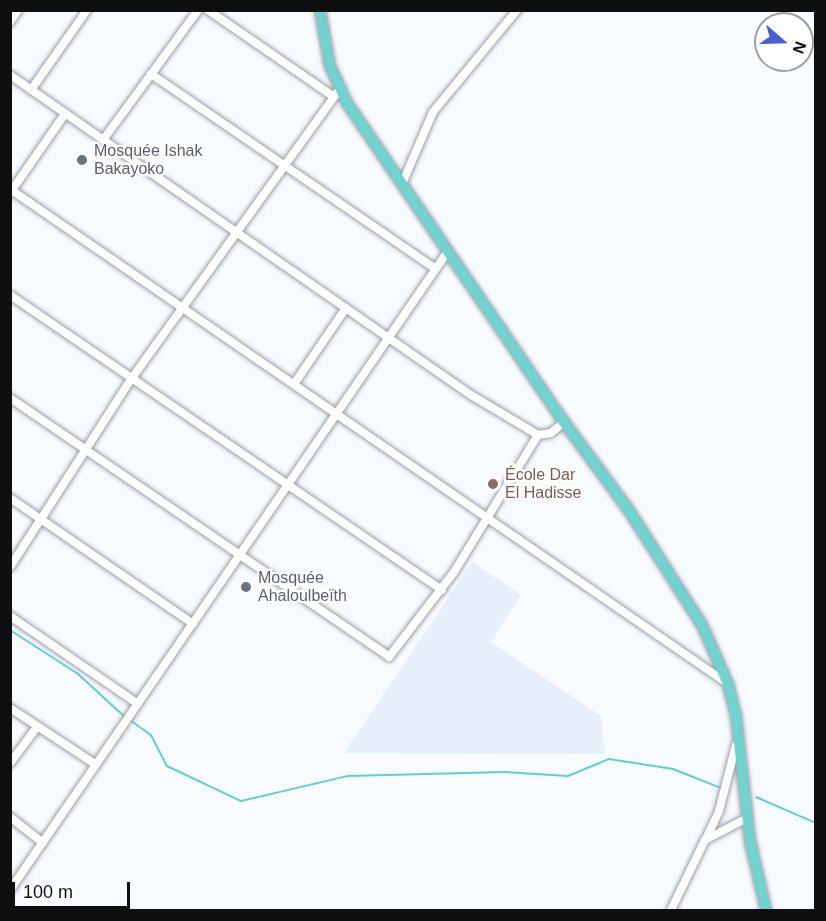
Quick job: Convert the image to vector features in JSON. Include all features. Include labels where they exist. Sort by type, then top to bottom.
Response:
[{"type":"main road","points":[[320,10],[336,94],[402,184],[690,602],[728,684],[739,733],[747,818],[766,910]]},
{"type":"street","points":[[10,22],[18,10]]},
{"type":"street","points":[[30,90],[87,10]]},
{"type":"street","points":[[104,140],[198,10]]},
{"type":"street","points":[[10,567],[42,519],[84,448],[132,378],[336,94],[208,10]]},
{"type":"street","points":[[402,184],[433,112],[517,10]]},
{"type":"street","points":[[151,74],[436,269]]},
{"type":"street","points":[[10,75],[471,395],[538,435],[551,433],[564,422]]},
{"type":"street","points":[[65,114],[11,191],[728,684]]},
{"type":"street","points":[[10,890],[448,251]]},
{"type":"street","points":[[10,295],[442,590]]},
{"type":"street","points":[[294,384],[346,308]]},
{"type":"street","points":[[10,398],[389,657],[442,590],[538,435]]},
{"type":"street","points":[[10,498],[193,624]]},
{"type":"street","points":[[10,616],[138,704]]},
{"type":"street","points":[[10,708],[95,764]]},
{"type":"street","points":[[10,763],[38,727]]},
{"type":"street","points":[[671,910],[705,840],[730,776],[739,733]]},
{"type":"street","points":[[10,818],[43,843]]},
{"type":"street","points":[[705,840],[747,818]]},
{"type":"shaded area","points":[[472,562],[521,595],[491,642],[601,716],[605,754],[344,753]]},
{"type":"waterway","points":[[10,630],[78,674],[125,717]]},
{"type":"waterway","points":[[130,720],[151,735],[167,766],[241,801],[348,776],[505,772],[568,776],[609,759],[673,769],[721,788]]},
{"type":"waterway","points":[[756,797],[816,823]]},
{"type":"place","name":"Mosquée Ishak Bakayoko","points":[[82,160]]},
{"type":"place","name":"École Dar El Hadisse","points":[[493,484]]},
{"type":"place","name":"Mosquée Ahaloulbeïth","points":[[246,587]]}]
